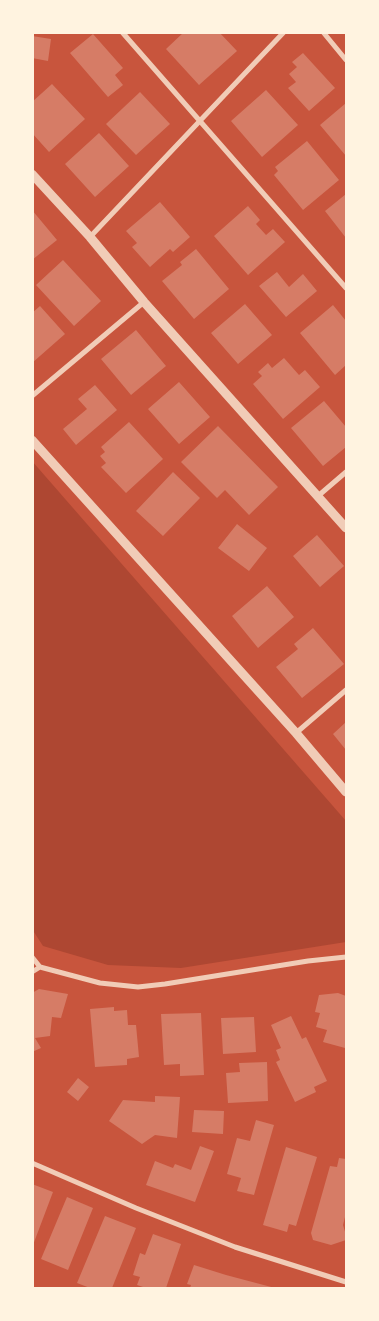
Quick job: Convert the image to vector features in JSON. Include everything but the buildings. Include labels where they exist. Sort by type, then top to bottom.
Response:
[{"type":"street","points":[[122,32],[346,288]]},
{"type":"street","points":[[90,237],[201,122],[284,32]]},
{"type":"street","points":[[323,32],[346,60]]},
{"type":"street","points":[[32,174],[90,237],[144,302],[346,528]]},
{"type":"street","points":[[32,396],[144,302]]},
{"type":"street","points":[[32,440],[296,733],[346,792]]},
{"type":"street","points":[[318,496],[346,472]]},
{"type":"street","points":[[296,733],[346,690]]},
{"type":"street","points":[[32,957],[40,967],[100,984],[138,987],[346,957]]},
{"type":"street","points":[[32,972],[40,967]]},
{"type":"street","points":[[32,1163],[136,1208],[235,1247],[346,1282]]},
{"type":"shaded area","points":[[32,461],[346,821],[346,942],[181,968],[108,965],[43,946],[32,929]]}]
